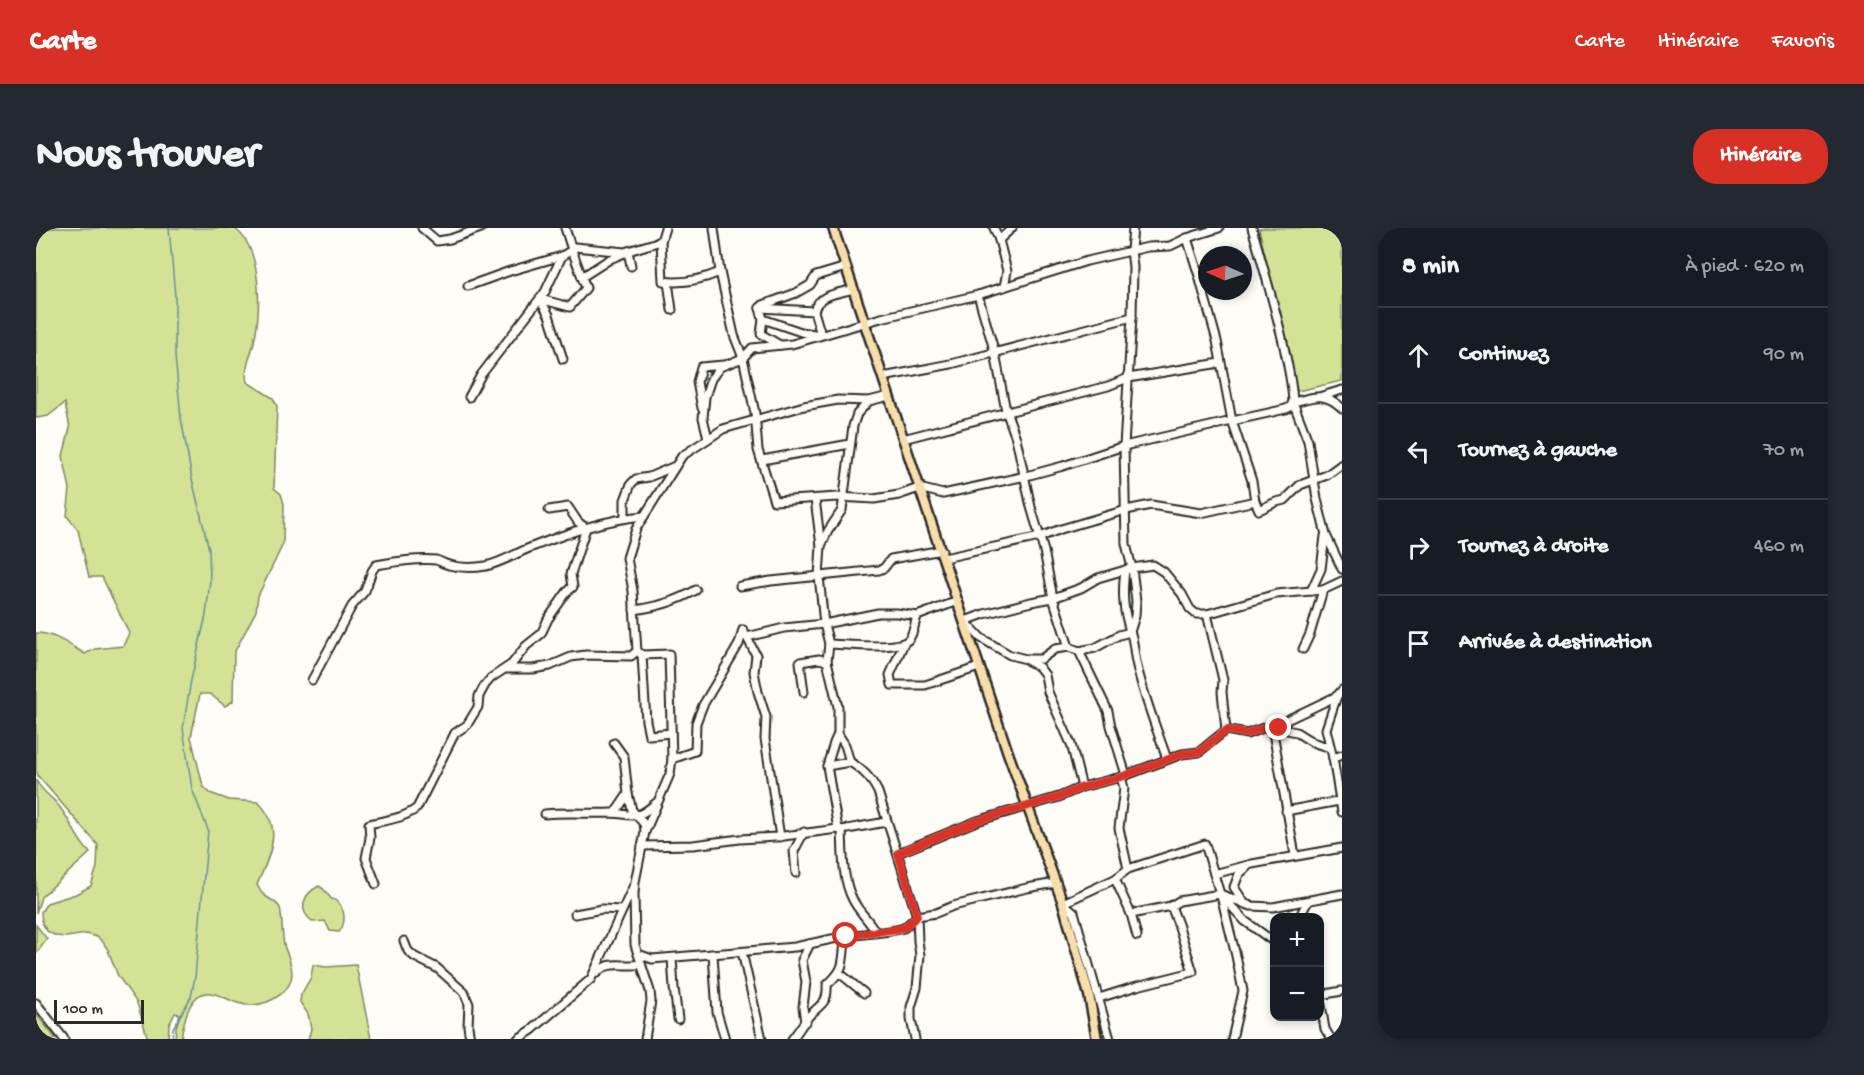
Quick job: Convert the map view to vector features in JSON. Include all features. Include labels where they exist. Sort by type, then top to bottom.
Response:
[{"type":"main road","points":[[833,228],[979,667],[1027,806],[1064,903],[1089,995],[1097,1039]]},
{"type":"street","points":[[422,228],[437,241],[481,228]]},
{"type":"street","points":[[540,299],[570,306],[586,288],[565,228]]},
{"type":"street","points":[[665,228],[661,241],[663,281],[680,283],[705,279],[720,272]]},
{"type":"street","points":[[714,228],[720,272],[734,335],[743,358],[756,420],[758,450],[774,501],[844,497],[874,499],[899,495],[919,488],[943,494],[1026,476],[1124,446],[1286,409],[1293,402],[1342,390]]},
{"type":"street","points":[[994,228],[1007,271],[1004,287]]},
{"type":"street","points":[[999,240],[1011,228]]},
{"type":"street","points":[[1130,632],[1135,616],[1136,601],[1126,544],[1124,446],[1132,316],[1133,228]]},
{"type":"street","points":[[703,418],[705,398],[711,379],[720,367],[743,358],[752,348],[792,344],[881,318],[978,295],[1087,261],[1131,250],[1170,246],[1219,228]]},
{"type":"street","points":[[1252,228],[1292,381],[1293,402],[1308,441],[1326,535],[1342,569]]},
{"type":"street","points":[[1187,238],[1217,341],[1232,421],[1259,510],[1285,500],[1300,485],[1327,475],[1342,464]]},
{"type":"street","points":[[582,278],[610,258],[661,241]]},
{"type":"street","points":[[468,286],[562,256],[575,247],[626,252]]},
{"type":"street","points":[[626,252],[630,266]]},
{"type":"street","points":[[468,397],[481,375],[540,299],[562,256]]},
{"type":"street","points":[[760,308],[803,289],[810,285],[816,276],[846,267]]},
{"type":"street","points":[[668,282],[672,310]]},
{"type":"street","points":[[821,335],[814,311],[816,304],[822,298],[854,289]]},
{"type":"street","points":[[978,295],[995,353],[1006,411],[1026,476],[1031,507],[1053,598],[1069,647]]},
{"type":"street","points":[[540,299],[549,315],[563,359]]},
{"type":"street","points":[[760,308],[814,311]]},
{"type":"street","points":[[760,308],[763,319],[762,334],[780,345]]},
{"type":"street","points":[[883,377],[951,364],[1132,316]]},
{"type":"street","points":[[763,319],[801,332],[821,335]]},
{"type":"street","points":[[903,439],[1108,386],[1128,378],[1220,363]]},
{"type":"street","points":[[708,438],[697,382],[701,367],[729,364]]},
{"type":"street","points":[[671,734],[649,735],[627,558],[636,529],[675,466],[682,456],[723,429],[804,406],[838,400],[869,402],[889,396]]},
{"type":"street","points":[[1322,396],[1333,399],[1342,408]]},
{"type":"street","points":[[822,546],[828,531],[842,510],[850,444],[857,414],[869,402]]},
{"type":"street","points":[[762,460],[850,444]]},
{"type":"street","points":[[625,518],[625,500],[631,484],[636,479],[649,477],[675,466]]},
{"type":"street","points":[[815,499],[822,546],[819,576],[824,624],[829,644],[827,661],[838,707],[838,734],[827,766],[840,830],[849,893],[875,932]]},
{"type":"street","points":[[740,586],[879,570],[884,568],[891,559],[943,554],[1040,537],[1126,510],[1151,505],[1201,513],[1255,501]]},
{"type":"street","points":[[549,510],[568,507],[578,522],[586,528]]},
{"type":"street","points":[[312,680],[352,606],[365,591],[376,566],[425,560],[449,565],[484,566],[506,560],[530,548],[586,528],[625,518],[644,516]]},
{"type":"street","points":[[376,884],[366,858],[370,838],[369,824],[397,818],[417,808],[455,733],[467,725],[478,707],[482,690],[491,678],[517,660],[526,646],[542,634],[548,619],[573,587],[571,574],[586,528]]},
{"type":"street","points":[[1311,591],[1321,569],[1326,535]]},
{"type":"street","points":[[1130,632],[1119,635],[1095,648],[1079,651],[1069,647],[1055,649],[1041,659],[1026,659],[1010,655],[981,638],[965,621],[1053,598],[1081,588],[1098,578],[1153,565],[1164,572],[1196,614],[1207,614],[1275,594],[1323,590],[1342,581]]},
{"type":"street","points":[[1129,569],[1122,591],[1126,623],[1149,710],[1167,759]]},
{"type":"street","points":[[634,610],[662,606],[696,590]]},
{"type":"street","points":[[1303,649],[1310,634],[1323,590]]},
{"type":"street","points":[[747,637],[784,628],[824,624],[878,613],[917,616],[958,601]]},
{"type":"street","points":[[1207,614],[1223,680],[1222,692],[1227,730]]},
{"type":"street","points":[[917,616],[910,638],[904,643],[890,675],[892,685],[925,685],[979,667]]},
{"type":"street","points":[[672,759],[694,751],[696,723],[703,705],[738,644],[743,630],[756,655],[754,672],[766,717],[765,739],[780,837]]},
{"type":"street","points":[[829,644],[904,643]]},
{"type":"street","points":[[1079,651],[1108,711],[1123,776],[1124,788],[1119,828],[1128,868]]},
{"type":"street","points":[[505,669],[533,669],[550,666],[571,657],[586,655],[669,654],[672,759],[670,774],[645,832],[634,894],[635,945],[651,1001],[645,1039]]},
{"type":"street","points":[[804,692],[800,662],[819,659],[827,661]]},
{"type":"street","points":[[1026,659],[1039,667],[1045,675],[1048,692],[1071,744],[1083,787]]},
{"type":"street","points":[[1272,727],[1340,693]]},
{"type":"street","points":[[1340,693],[1326,729],[1342,812]]},
{"type":"street","points":[[1272,727],[1295,855]]},
{"type":"street","points":[[898,853],[977,821],[1059,797],[1182,754],[1199,752],[1227,730],[1247,734],[1272,727],[1296,732],[1312,742],[1330,748]]},
{"type":"street","points":[[838,734],[845,745],[850,762],[861,769],[878,792],[917,916],[920,955],[917,988],[911,1007],[915,1039]]},
{"type":"street","points":[[614,743],[624,758],[627,794],[632,810],[644,824],[645,832]]},
{"type":"street","points":[[1333,758],[1342,755]]},
{"type":"street","points":[[827,766],[850,762]]},
{"type":"street","points":[[615,813],[627,794]]},
{"type":"street","points":[[1286,811],[1339,801]]},
{"type":"street","points":[[545,814],[615,813],[629,816],[643,813],[657,802]]},
{"type":"street","points":[[642,846],[693,845],[780,837],[886,822]]},
{"type":"street","points":[[796,873],[794,851],[804,832]]},
{"type":"street","points":[[1110,1039],[1074,912],[1064,903],[1115,879],[1128,868],[1205,844],[1220,894],[1243,991],[1232,1039]]},
{"type":"street","points":[[1214,874],[1295,855],[1342,848]]},
{"type":"street","points":[[1245,904],[1234,887],[1239,874],[1252,864]]},
{"type":"street","points":[[1115,879],[1131,914],[1137,936]]},
{"type":"street","points":[[591,979],[635,882]]},
{"type":"street","points":[[638,954],[652,959],[713,955],[810,944],[846,936],[891,931],[904,928],[917,916],[1027,888],[1056,883]]},
{"type":"street","points":[[1220,894],[1245,921],[1270,938]]},
{"type":"street","points":[[1131,914],[1171,906],[1179,901],[1220,894],[1251,906],[1273,907],[1342,894]]},
{"type":"street","points":[[1303,913],[1308,901]]},
{"type":"street","points":[[1294,903],[1301,913]]},
{"type":"street","points":[[1099,999],[1137,986],[1193,972],[1171,906]]},
{"type":"street","points":[[574,914],[602,909],[622,910]]},
{"type":"street","points":[[792,1039],[824,1003],[828,995],[826,985],[839,974],[843,966],[846,936]]},
{"type":"street","points":[[404,941],[408,951],[437,968],[464,992],[469,1004],[470,1039]]},
{"type":"street","points":[[805,1022],[802,1007],[806,982],[802,960],[810,944]]},
{"type":"street","points":[[742,952],[762,1039]]},
{"type":"street","points":[[713,955],[717,1012],[725,1039]]},
{"type":"street","points":[[672,958],[678,1019]]},
{"type":"street","points":[[518,1039],[532,1030],[602,968],[609,964],[633,966],[641,964]]},
{"type":"street","points":[[839,974],[864,993]]},
{"type":"street","points":[[1324,996],[1342,991]]},
{"type":"street","points":[[36,1003],[64,1039]]},
{"type":"street","points":[[1324,1021],[1325,1029],[1331,1039]]},
{"type":"green space","points":[[36,228],[234,228],[243,237],[250,250],[258,281],[258,314],[246,377],[247,382],[273,398],[277,406],[274,488],[281,494],[284,504],[283,544],[258,596],[256,611],[234,653],[233,701],[225,706],[210,694],[200,694],[191,737],[203,786],[210,793],[229,800],[258,802],[271,822],[273,832],[270,853],[257,885],[266,897],[280,908],[284,945],[292,975],[290,983],[280,995],[258,1004],[244,1005],[211,993],[200,995],[187,1012],[181,1039],[175,1039],[180,1014],[175,1013],[169,1025],[168,1039],[148,1039],[137,1003],[118,976],[103,942],[87,934],[56,936],[47,931],[42,923],[41,912],[47,903],[76,894],[91,886],[97,867],[98,845],[38,776],[36,770],[36,633],[55,637],[85,654],[95,649],[123,646],[129,633],[102,577],[89,577],[78,530],[67,516],[70,489],[63,456],[70,428],[65,403],[48,416],[36,418]]},
{"type":"green space","points":[[1342,228],[1342,381],[1297,391],[1259,229]]},
{"type":"green space","points":[[36,780],[62,811],[90,853],[41,897],[36,913]]},
{"type":"green space","points":[[319,886],[342,909],[344,921],[339,932],[330,931],[325,921],[313,922],[305,912],[306,898],[313,889]]},
{"type":"green space","points":[[36,925],[47,939],[36,954]]},
{"type":"green space","points":[[313,965],[326,967],[356,965],[371,1039],[308,1039],[311,1029],[308,1014],[300,1002],[301,995],[311,977]]},
{"type":"green space","points":[[36,1014],[56,1039],[36,1039]]},
{"type":"waterway","points":[[169,228],[175,296],[175,356],[181,418],[192,479],[209,549],[210,580],[206,615],[183,728],[192,789],[208,830],[195,977],[191,997],[173,1028],[172,1039]]},
{"type":"route","points":[[846,936],[904,928],[917,916],[898,853],[977,821],[1121,777],[1182,754],[1199,752],[1227,730],[1247,734],[1266,727],[1279,728]]}]
